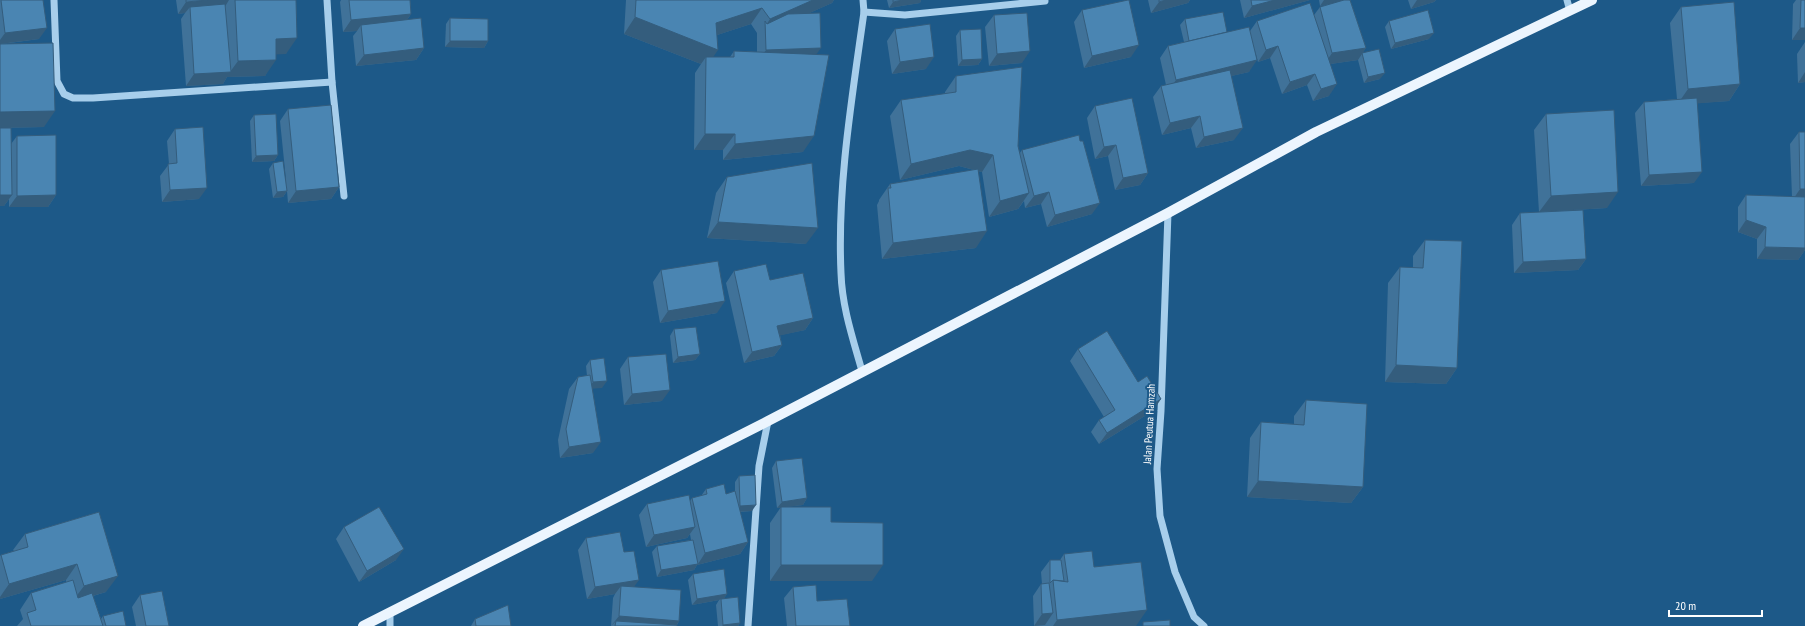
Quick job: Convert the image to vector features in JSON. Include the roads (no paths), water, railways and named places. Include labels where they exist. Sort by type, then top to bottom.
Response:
[{"type":"main road","points":[[363,626],[768,421],[1168,213],[1316,132],[1592,0]]},
{"type":"street","points":[[54,0],[57,81],[64,94],[73,98],[93,98],[332,82]]},
{"type":"street","points":[[327,0],[332,82],[344,196]]},
{"type":"street","points":[[862,371],[844,303],[841,274],[842,193],[864,12],[863,0]]},
{"type":"street","points":[[1567,0],[1570,11]]},
{"type":"street","points":[[864,12],[905,15],[1045,1]]},
{"type":"street","name":"Jalan Peutua Hamzah","points":[[1168,213],[1161,411],[1157,469],[1160,516],[1175,572],[1194,617],[1204,626]]},
{"type":"street","points":[[748,626],[759,466],[768,421]]},
{"type":"street","points":[[390,612],[390,626]]}]
